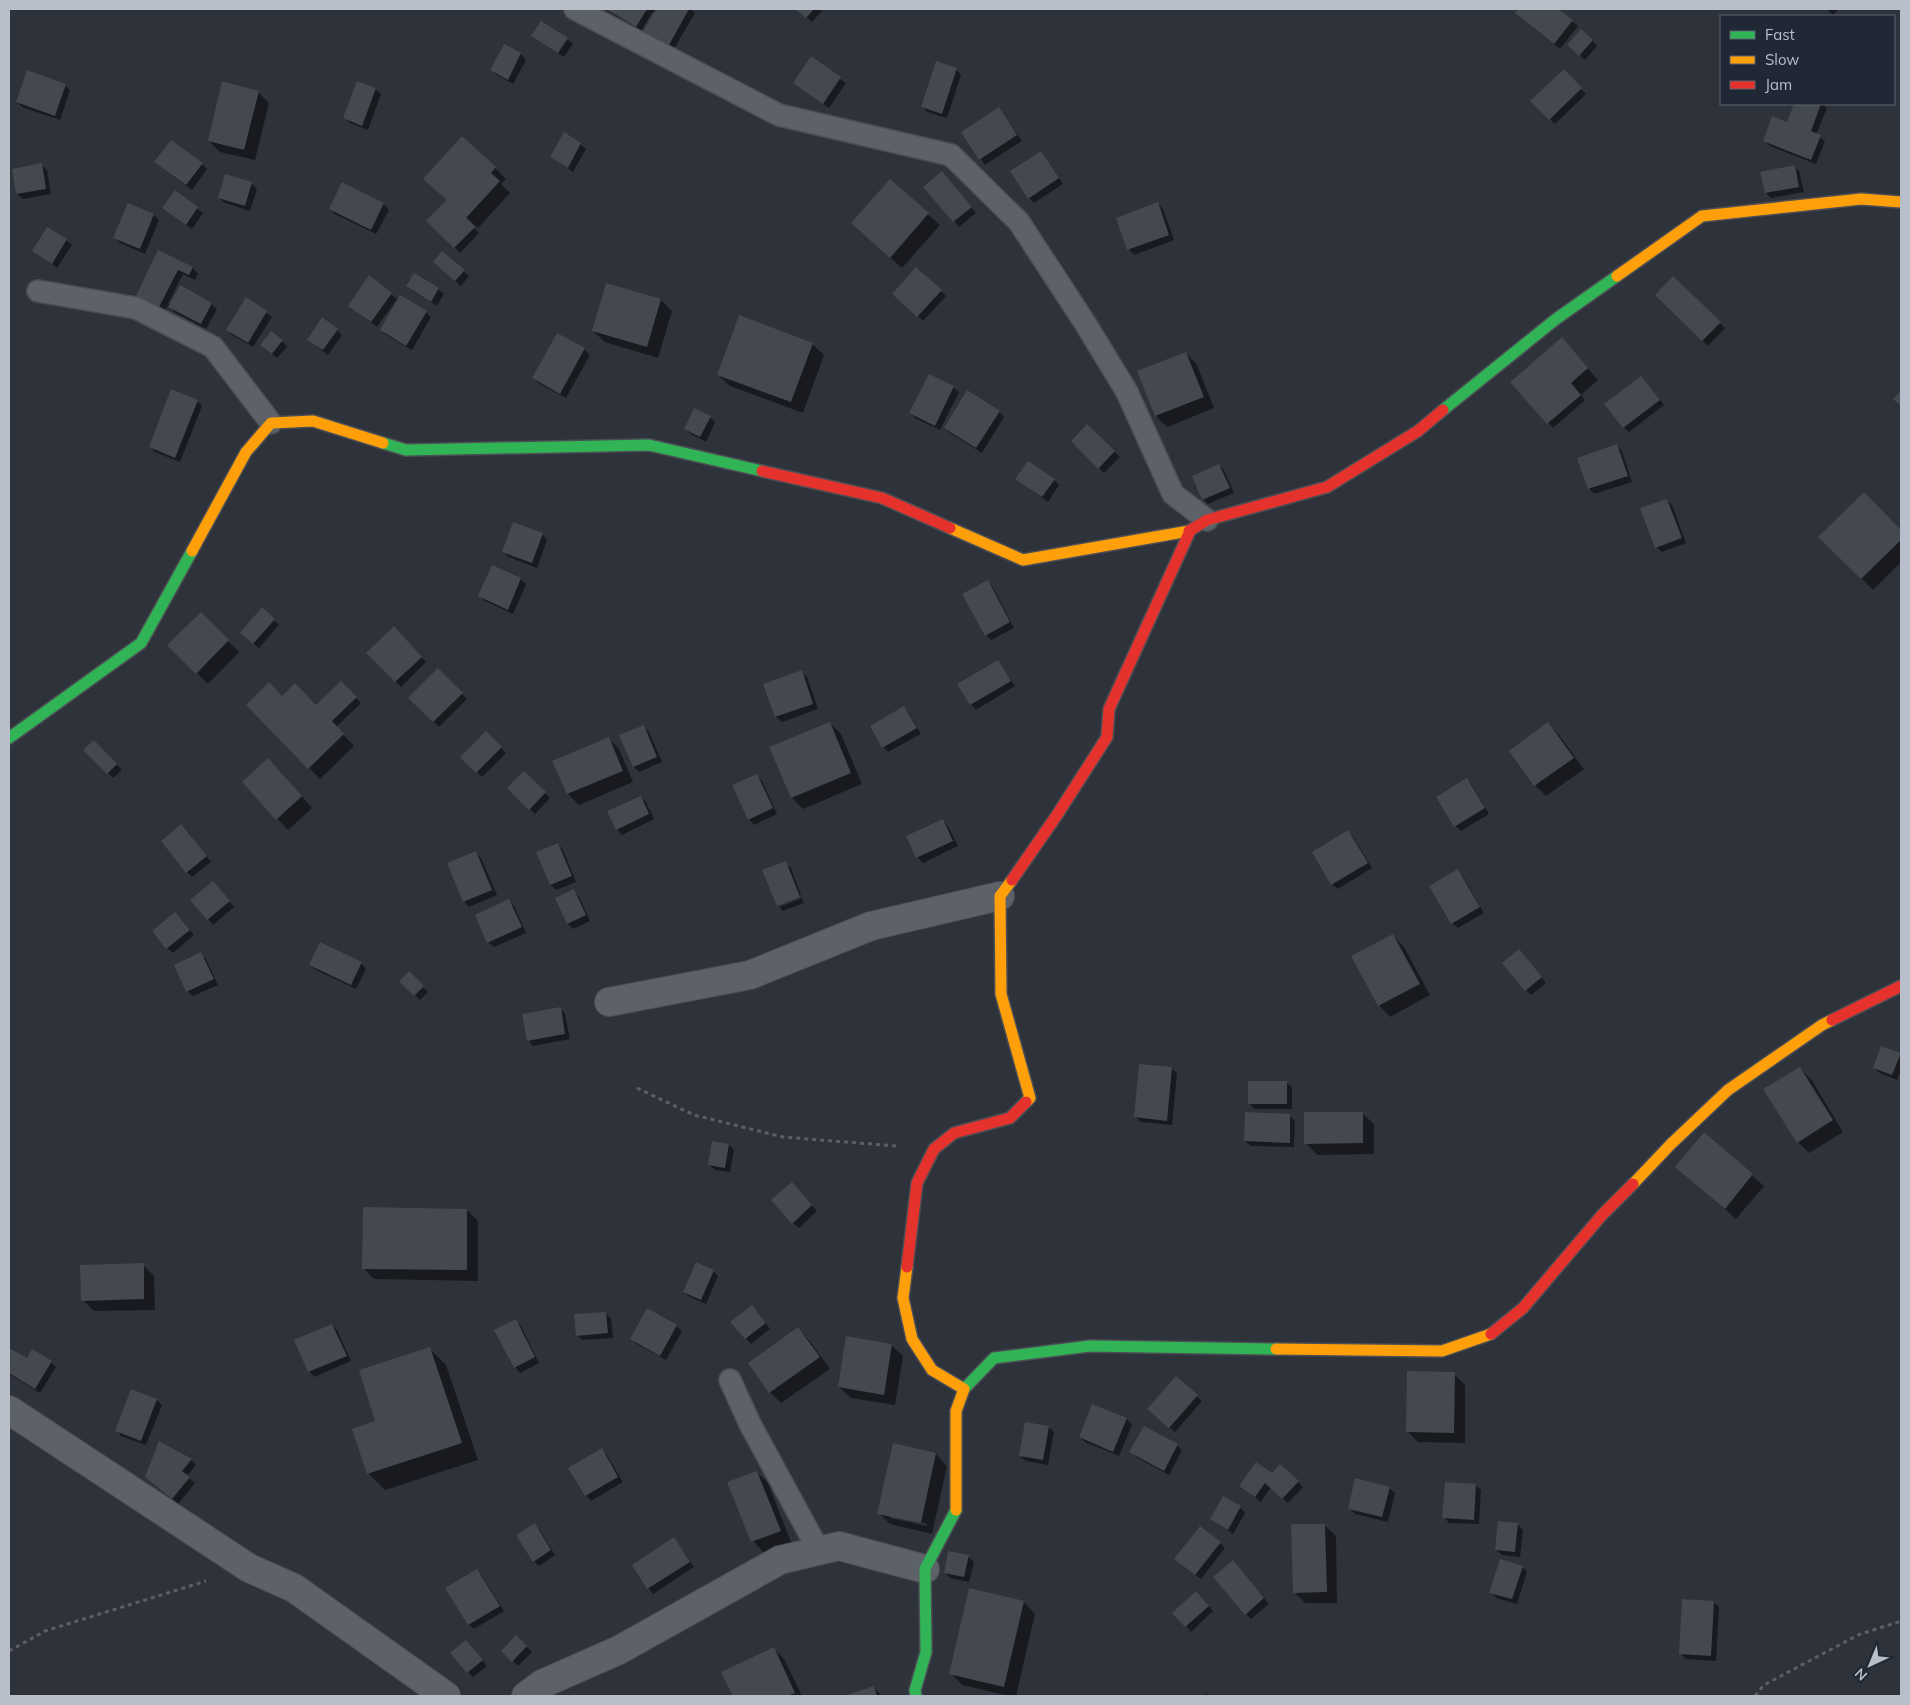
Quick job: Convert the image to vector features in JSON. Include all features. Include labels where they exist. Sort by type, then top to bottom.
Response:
[{"type":"street","points":[[9,738],[141,643],[246,452],[271,423],[313,421],[406,450],[649,445],[882,498],[1023,560],[1198,526],[1327,487],[1418,431],[1556,319],[1702,216],[1861,199],[1901,202]]},
{"type":"street","points":[[964,1389],[932,1370],[912,1339],[903,1298],[917,1183],[934,1149],[954,1133],[1010,1118],[1030,1098],[1001,994],[1000,896],[1057,815],[1107,737],[1109,709],[1198,526]]},
{"type":"street","points":[[610,1002],[750,975],[872,926],[1000,896]]},
{"type":"street","points":[[916,1696],[915,1690],[926,1652],[925,1569],[956,1511],[956,1411],[964,1389],[994,1358],[1090,1346],[1442,1350],[1490,1335],[1523,1308],[1602,1215],[1671,1144],[1728,1090],[1822,1025],[1901,986]]},
{"type":"street","points":[[9,1410],[249,1568],[294,1588],[446,1696]]},
{"type":"street","points":[[526,1696],[542,1684],[619,1650],[780,1560],[839,1546],[925,1569]]},
{"type":"lane","points":[[575,9],[779,115],[951,155],[1019,222],[1085,322],[1127,392],[1173,494],[1198,526]]},
{"type":"lane","points":[[38,291],[136,308],[213,347],[271,423]]},
{"type":"lane","points":[[730,1380],[750,1424],[819,1551]]},
{"type":"path","points":[[637,1088],[694,1115],[783,1137],[934,1149]]},
{"type":"path","points":[[9,1651],[45,1631],[249,1568]]},
{"type":"path","points":[[1755,1696],[1764,1686],[1858,1635],[1901,1621]]},
{"type":"building","points":[[606,9],[647,9],[636,27]]},
{"type":"building","points":[[656,9],[689,9],[669,45],[643,31]]},
{"type":"building","points":[[795,9],[814,9],[806,18]]},
{"type":"building","points":[[1518,9],[1558,9],[1573,20],[1554,44],[1515,13]]},
{"type":"building","points":[[541,21],[568,38],[558,53],[531,36]]},
{"type":"building","points":[[1581,29],[1593,40],[1579,56],[1567,45]]},
{"type":"building","points":[[504,44],[521,53],[508,80],[490,70]]},
{"type":"building","points":[[811,56],[841,77],[823,104],[793,83]]},
{"type":"building","points":[[936,61],[957,68],[942,114],[921,107]]},
{"type":"building","points":[[1564,69],[1582,88],[1549,120],[1530,101]]},
{"type":"building","points":[[27,70],[66,84],[55,116],[16,102]]},
{"type":"building","points":[[222,81],[259,91],[244,150],[208,141]]},
{"type":"building","points":[[357,81],[376,88],[362,126],[343,118]]},
{"type":"building","points":[[1794,105],[1821,105],[1811,131],[1821,135],[1811,160],[1763,141],[1772,116],[1787,122]]},
{"type":"building","points":[[999,107],[1017,135],[979,160],[961,132]]},
{"type":"building","points":[[564,132],[581,143],[568,168],[550,157]]},
{"type":"building","points":[[462,136],[496,167],[491,173],[500,181],[466,218],[475,227],[454,248],[426,221],[447,200],[423,179]]},
{"type":"building","points":[[171,140],[203,163],[186,185],[154,162]]},
{"type":"building","points":[[1041,151],[1059,178],[1028,199],[1010,171]]},
{"type":"building","points":[[42,163],[46,189],[16,194],[12,169]]},
{"type":"building","points":[[1795,165],[1799,187],[1765,193],[1760,172]]},
{"type":"building","points":[[942,171],[972,207],[953,222],[923,187]]},
{"type":"building","points":[[225,174],[252,182],[245,206],[218,198]]},
{"type":"building","points":[[890,179],[929,213],[890,258],[851,223]]},
{"type":"building","points":[[342,182],[384,203],[371,230],[329,209]]},
{"type":"building","points":[[175,190],[198,207],[186,225],[162,208]]},
{"type":"building","points":[[1158,202],[1169,235],[1127,250],[1116,218]]},
{"type":"building","points":[[128,203],[154,214],[140,249],[113,238]]},
{"type":"building","points":[[47,227],[67,239],[52,264],[32,251]]},
{"type":"building","points":[[158,250],[193,267],[189,275],[178,270],[158,309],[135,298]]},
{"type":"building","points":[[442,251],[465,270],[455,281],[433,262]]},
{"type":"building","points":[[916,267],[942,290],[917,317],[892,294]]},
{"type":"building","points":[[414,273],[439,288],[431,302],[406,286]]},
{"type":"building","points":[[369,275],[392,293],[371,322],[348,306]]},
{"type":"building","points":[[1673,276],[1721,322],[1702,341],[1655,295]]},
{"type":"building","points":[[606,283],[661,299],[647,347],[592,331]]},
{"type":"building","points":[[180,285],[212,303],[201,324],[168,307]]},
{"type":"building","points":[[400,295],[427,311],[406,346],[380,330]]},
{"type":"building","points":[[246,297],[267,311],[248,343],[226,330]]},
{"type":"building","points":[[739,315],[813,343],[791,402],[717,375]]},
{"type":"building","points":[[322,317],[338,329],[323,350],[307,340]]},
{"type":"building","points":[[271,331],[283,340],[272,354],[260,345]]},
{"type":"building","points":[[557,333],[585,348],[560,394],[532,378]]},
{"type":"building","points":[[1562,337],[1588,368],[1571,383],[1581,395],[1547,424],[1510,382]]},
{"type":"building","points":[[1186,352],[1204,397],[1155,416],[1137,371]]},
{"type":"building","points":[[929,374],[954,386],[935,426],[909,413]]},
{"type":"building","points":[[1641,376],[1660,400],[1623,428],[1604,404]]},
{"type":"building","points":[[171,389],[198,400],[175,458],[149,447]]},
{"type":"building","points":[[967,390],[1000,411],[976,448],[944,428]]},
{"type":"building","points":[[1901,390],[1901,406],[1893,399]]},
{"type":"building","points":[[694,408],[711,416],[700,437],[684,429]]},
{"type":"building","points":[[1087,424],[1115,451],[1098,469],[1071,441]]},
{"type":"building","points":[[1617,444],[1628,476],[1588,489],[1577,458]]},
{"type":"building","points":[[1028,461],[1055,479],[1042,497],[1015,479]]},
{"type":"building","points":[[1219,464],[1230,488],[1202,500],[1192,476]]},
{"type":"building","points":[[1864,492],[1901,530],[1901,540],[1861,579],[1818,537]]},
{"type":"building","points":[[1667,499],[1682,538],[1655,548],[1640,508]]},
{"type":"building","points":[[513,522],[543,533],[532,563],[502,552]]},
{"type":"building","points":[[492,565],[521,578],[508,610],[478,596]]},
{"type":"building","points":[[988,580],[1010,622],[985,636],[962,594]]},
{"type":"building","points":[[262,607],[275,619],[253,644],[240,633]]},
{"type":"building","points":[[201,612],[229,640],[196,674],[167,645]]},
{"type":"building","points":[[394,626],[422,657],[395,682],[366,653]]},
{"type":"building","points":[[998,660],[1011,681],[970,705],[957,684]]},
{"type":"building","points":[[438,668],[463,693],[433,722],[408,698]]},
{"type":"building","points":[[802,670],[813,704],[775,717],[763,684]]},
{"type":"building","points":[[341,681],[357,697],[332,721],[344,734],[308,769],[246,705],[269,682],[282,696],[295,683],[316,705]]},
{"type":"building","points":[[904,706],[917,728],[882,748],[870,726]]},
{"type":"building","points":[[830,722],[851,773],[791,798],[769,747]]},
{"type":"building","points":[[1548,722],[1574,758],[1534,786],[1509,751]]},
{"type":"building","points":[[644,725],[657,757],[633,767],[619,735]]},
{"type":"building","points":[[486,731],[502,747],[476,773],[460,757]]},
{"type":"building","points":[[609,737],[623,771],[567,794],[552,761]]},
{"type":"building","points":[[94,740],[117,764],[107,774],[83,750]]},
{"type":"building","points":[[268,758],[302,796],[276,820],[242,782]]},
{"type":"building","points":[[524,771],[546,792],[529,810],[507,788]]},
{"type":"building","points":[[757,774],[773,808],[748,820],[732,785]]},
{"type":"building","points":[[1467,778],[1485,808],[1454,827],[1436,797]]},
{"type":"building","points":[[641,796],[649,814],[616,830],[607,811]]},
{"type":"building","points":[[943,819],[953,841],[916,858],[906,836]]},
{"type":"building","points":[[181,824],[207,856],[186,873],[161,841]]},
{"type":"building","points":[[1348,830],[1368,863],[1331,885],[1312,852]]},
{"type":"building","points":[[558,843],[572,876],[550,885],[536,852]]},
{"type":"building","points":[[476,851],[492,890],[463,902],[447,863]]},
{"type":"building","points":[[786,861],[800,897],[777,906],[762,870]]},
{"type":"building","points":[[1458,869],[1480,907],[1451,924],[1429,886]]},
{"type":"building","points":[[213,881],[230,901],[207,920],[190,900]]},
{"type":"building","points":[[574,889],[586,915],[567,924],[555,898]]},
{"type":"building","points":[[509,899],[522,927],[487,943],[475,915]]},
{"type":"building","points":[[175,912],[190,930],[166,949],[152,931]]},
{"type":"building","points":[[1393,934],[1420,984],[1378,1006],[1351,956]]},
{"type":"building","points":[[320,942],[362,962],[351,985],[309,965]]},
{"type":"building","points":[[1519,949],[1542,977],[1525,991],[1502,963]]},
{"type":"building","points":[[201,952],[214,979],[186,992],[174,965]]},
{"type":"building","points":[[409,971],[424,986],[414,996],[399,981]]},
{"type":"building","points":[[561,1007],[565,1034],[527,1041],[522,1014]]},
{"type":"building","points":[[1881,1046],[1901,1053],[1892,1075],[1873,1068]]},
{"type":"building","points":[[1139,1064],[1172,1067],[1167,1121],[1134,1117]]},
{"type":"building","points":[[1800,1067],[1833,1120],[1797,1143],[1763,1089]]},
{"type":"building","points":[[1248,1081],[1287,1081],[1287,1104],[1248,1104]]},
{"type":"building","points":[[1245,1112],[1290,1114],[1290,1143],[1244,1141]]},
{"type":"building","points":[[1304,1112],[1363,1112],[1363,1143],[1304,1144]]},
{"type":"building","points":[[1704,1132],[1753,1174],[1725,1209],[1675,1167]]},
{"type":"building","points":[[712,1141],[729,1144],[725,1168],[708,1165]]},
{"type":"building","points":[[792,1182],[812,1205],[792,1224],[771,1200]]},
{"type":"building","points":[[363,1207],[467,1209],[467,1270],[362,1269]]},
{"type":"building","points":[[696,1262],[714,1270],[701,1300],[683,1292]]},
{"type":"building","points":[[144,1263],[144,1299],[81,1301],[80,1265]]},
{"type":"building","points":[[752,1305],[766,1323],[745,1339],[730,1322]]},
{"type":"building","points":[[647,1308],[677,1325],[660,1356],[630,1339]]},
{"type":"building","points":[[606,1312],[608,1333],[576,1336],[574,1314]]},
{"type":"building","points":[[516,1319],[535,1357],[514,1368],[494,1330]]},
{"type":"building","points":[[332,1324],[347,1356],[308,1372],[294,1340]]},
{"type":"building","points":[[798,1327],[820,1357],[769,1393],[748,1363]]},
{"type":"building","points":[[846,1336],[892,1344],[884,1395],[838,1387]]},
{"type":"building","points":[[430,1347],[462,1443],[367,1474],[352,1429],[375,1421],[359,1370]]},
{"type":"building","points":[[9,1348],[27,1358],[32,1349],[52,1361],[35,1389],[9,1373]]},
{"type":"building","points":[[1407,1371],[1455,1372],[1454,1433],[1406,1432]]},
{"type":"building","points":[[1176,1376],[1198,1395],[1169,1428],[1147,1409]]},
{"type":"building","points":[[131,1389],[157,1399],[141,1441],[115,1431]]},
{"type":"building","points":[[1092,1404],[1127,1418],[1113,1452],[1079,1437]]},
{"type":"building","points":[[1025,1422],[1049,1426],[1043,1460],[1019,1456]]},
{"type":"building","points":[[1144,1426],[1178,1444],[1164,1471],[1129,1452]]},
{"type":"building","points":[[159,1441],[192,1459],[182,1471],[190,1477],[172,1499],[145,1477]]},
{"type":"building","points":[[893,1443],[936,1453],[921,1523],[877,1514]]},
{"type":"building","points":[[602,1448],[618,1477],[585,1496],[568,1468]]},
{"type":"building","points":[[1256,1462],[1272,1473],[1280,1464],[1299,1481],[1282,1499],[1265,1483],[1255,1497],[1239,1486]]},
{"type":"building","points":[[757,1471],[781,1531],[751,1542],[727,1482]]},
{"type":"building","points":[[1355,1478],[1390,1487],[1382,1517],[1348,1509]]},
{"type":"building","points":[[1445,1482],[1476,1484],[1474,1520],[1442,1518]]},
{"type":"building","points":[[1223,1496],[1241,1506],[1228,1530],[1210,1519]]},
{"type":"building","points":[[1498,1521],[1518,1523],[1515,1552],[1495,1550]]},
{"type":"building","points":[[535,1523],[551,1550],[533,1562],[516,1535]]},
{"type":"building","points":[[1291,1524],[1325,1524],[1327,1592],[1293,1593]]},
{"type":"building","points":[[1200,1526],[1221,1542],[1195,1575],[1174,1559]]},
{"type":"building","points":[[674,1537],[690,1562],[647,1589],[632,1565]]},
{"type":"building","points":[[948,1551],[969,1555],[964,1577],[944,1573]]},
{"type":"building","points":[[1500,1559],[1523,1566],[1512,1599],[1489,1593]]},
{"type":"building","points":[[1233,1560],[1264,1598],[1245,1615],[1213,1577]]},
{"type":"building","points":[[477,1569],[500,1606],[468,1625],[445,1588]]},
{"type":"building","points":[[969,1588],[1024,1601],[1004,1687],[949,1674]]},
{"type":"building","points":[[1196,1591],[1209,1606],[1185,1627],[1172,1613]]},
{"type":"building","points":[[1682,1599],[1714,1601],[1711,1656],[1679,1654]]},
{"type":"building","points":[[516,1635],[527,1646],[512,1662],[501,1651]]},
{"type":"building","points":[[466,1640],[483,1660],[467,1673],[450,1653]]},
{"type":"building","points":[[774,1647],[795,1693],[787,1696],[733,1696],[721,1672]]},
{"type":"building","points":[[874,1686],[877,1696],[844,1696]]},
{"type":"traffic: fast","points":[[1443,410],[1556,319],[1617,276]]},
{"type":"traffic: fast","points":[[383,443],[406,450],[649,445],[762,471]]},
{"type":"traffic: fast","points":[[9,738],[141,643],[192,551]]},
{"type":"traffic: fast","points":[[964,1389],[994,1358],[1090,1346],[1276,1349]]},
{"type":"traffic: fast","points":[[916,1696],[915,1690],[926,1652],[925,1569],[956,1510]]},
{"type":"traffic: slow","points":[[1617,276],[1702,216],[1861,199],[1901,202]]},
{"type":"traffic: slow","points":[[192,551],[246,452],[271,423],[313,421],[383,443]]},
{"type":"traffic: slow","points":[[950,528],[1023,560],[1189,531]]},
{"type":"traffic: slow","points":[[1012,880],[1000,896],[1001,994],[1030,1098],[1026,1102]]},
{"type":"traffic: slow","points":[[1633,1184],[1671,1144],[1728,1090],[1832,1020]]},
{"type":"traffic: slow","points":[[907,1267],[903,1298],[912,1339],[932,1370],[964,1389],[956,1411],[956,1510]]},
{"type":"traffic: slow","points":[[1276,1349],[1442,1351],[1491,1334]]},
{"type":"traffic: jam","points":[[1189,531],[1207,520],[1327,487],[1418,431],[1443,410]]},
{"type":"traffic: jam","points":[[762,471],[882,498],[950,528]]},
{"type":"traffic: jam","points":[[1012,880],[1057,815],[1107,737],[1109,709],[1190,531]]},
{"type":"traffic: jam","points":[[1832,1020],[1901,986]]},
{"type":"traffic: jam","points":[[907,1267],[917,1183],[934,1149],[954,1133],[1010,1118],[1026,1102]]},
{"type":"traffic: jam","points":[[1491,1334],[1523,1308],[1602,1215],[1633,1184]]}]
